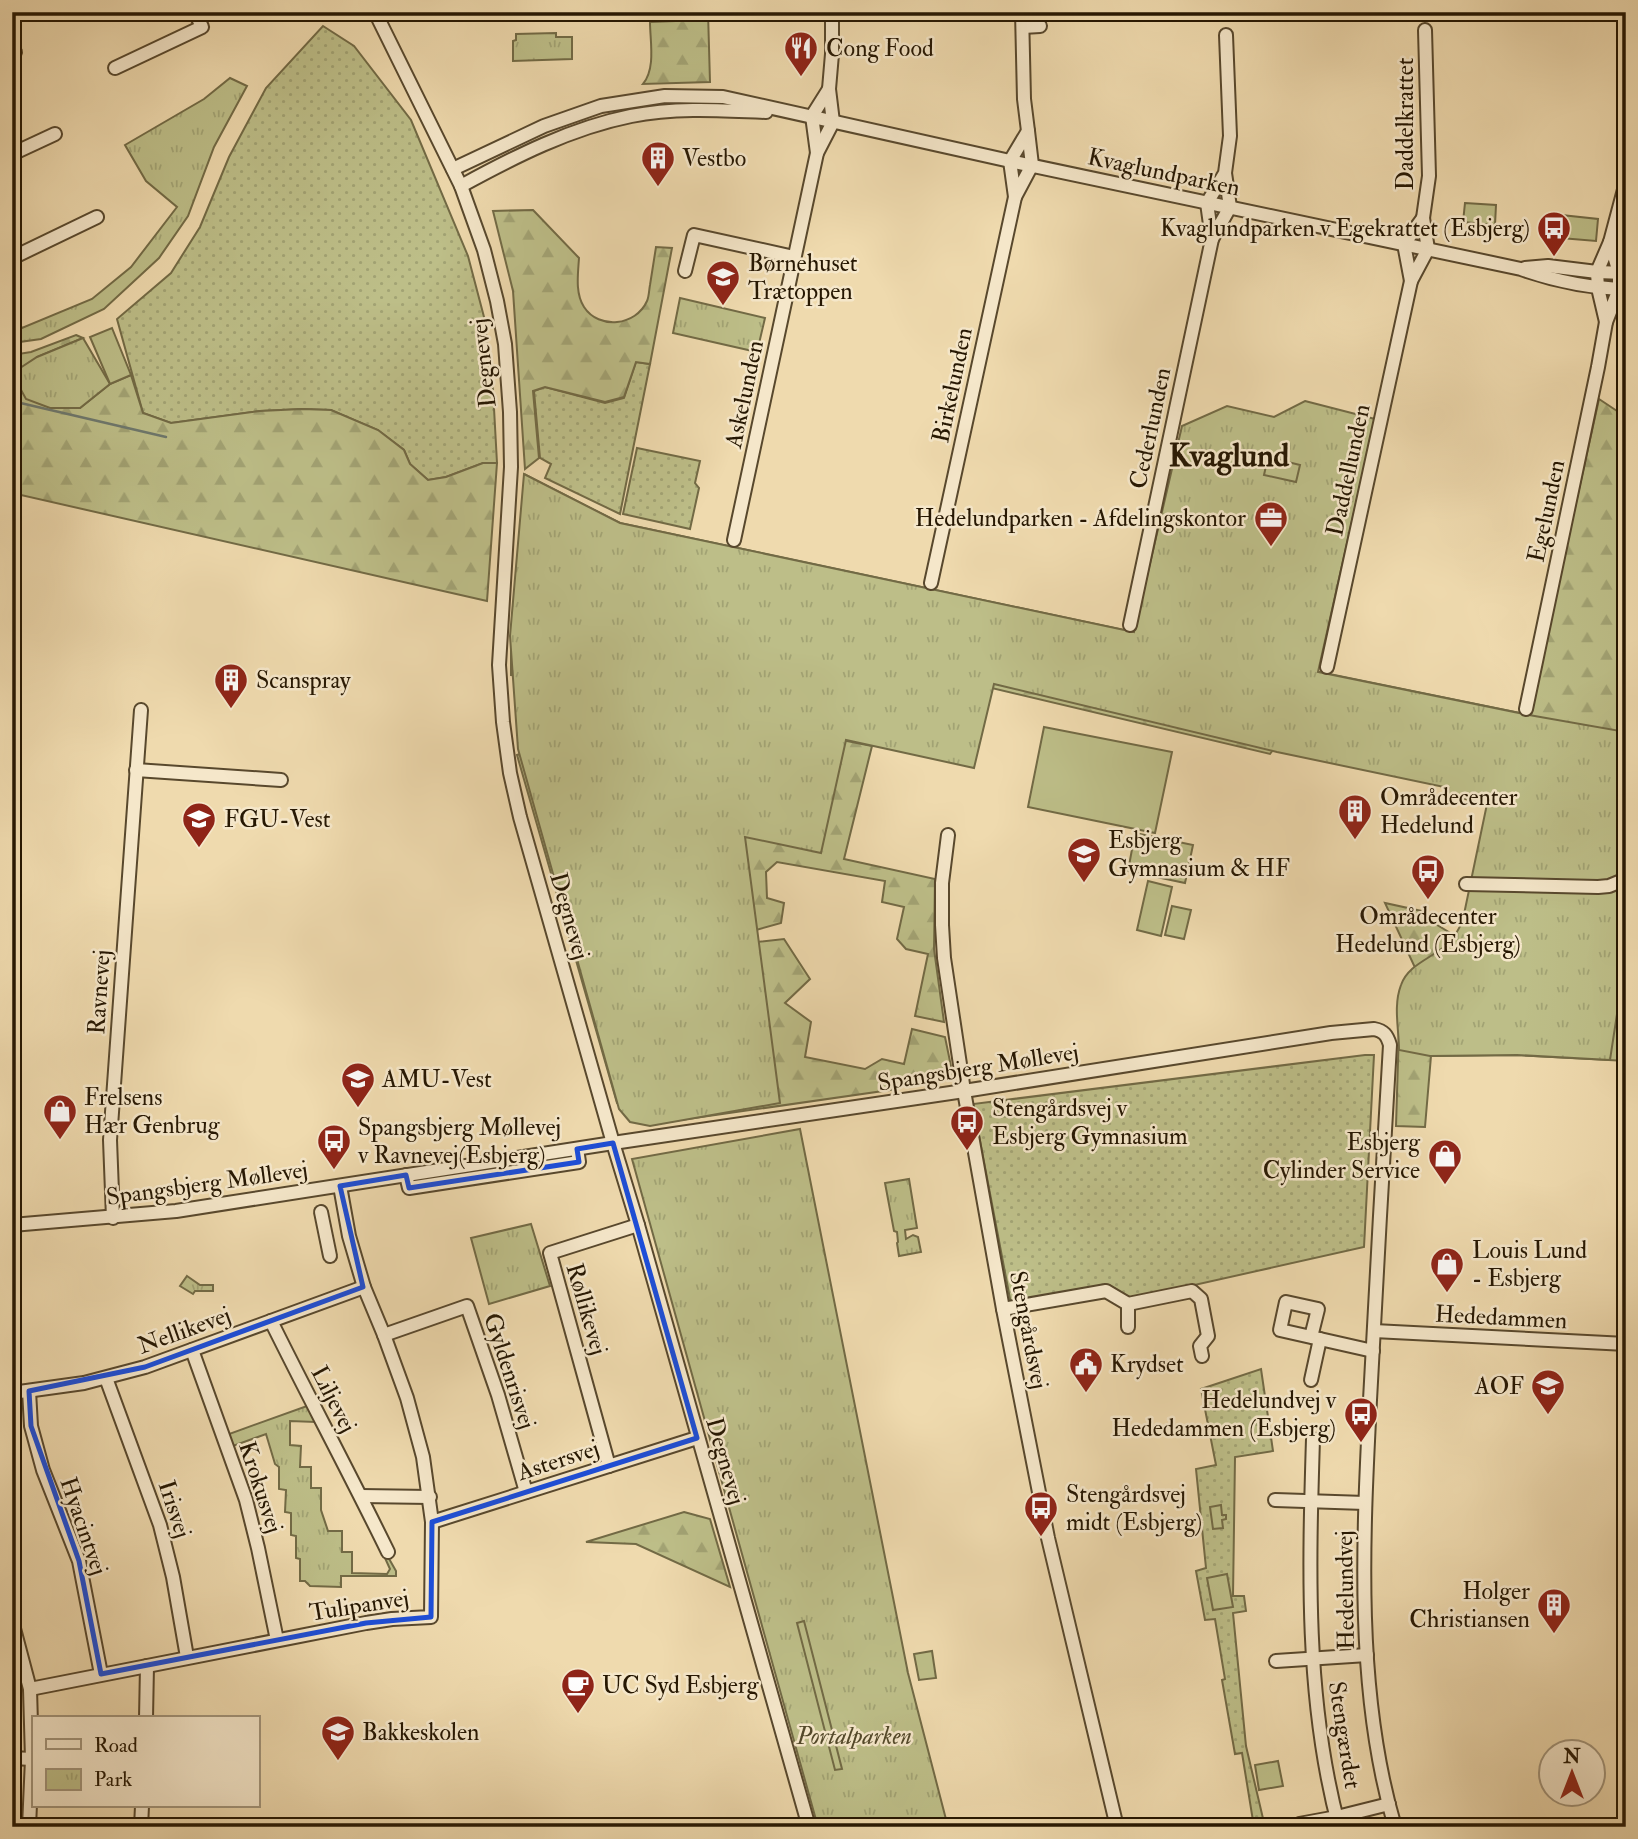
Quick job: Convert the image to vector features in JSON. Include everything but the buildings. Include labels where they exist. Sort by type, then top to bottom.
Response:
[{"type":"street","name":"Degnevej","points":[[376,12],[461,186],[497,301],[506,357],[510,412],[511,467],[499,665],[510,773],[524,831],[809,1827]]},
{"type":"street","points":[[832,12],[829,89],[833,122]]},
{"type":"street","points":[[1023,12],[1024,99],[1032,165]]},
{"type":"street","points":[[115,68],[202,27],[197,13]]},
{"type":"street","points":[[1624,14],[1626,73]]},
{"type":"street","points":[[1023,27],[1040,26]]},
{"type":"street","name":"Daddelkrattet","points":[[1425,30],[1429,176],[1423,218],[1428,249]]},
{"type":"street","points":[[1226,35],[1230,135],[1225,173],[1230,208]]},
{"type":"street","points":[[812,116],[829,89]]},
{"type":"street","name":"Kvaglundparken","points":[[453,169],[544,126],[590,109],[617,102],[665,96],[723,97],[1521,269],[1598,288],[1622,289]]},
{"type":"street","name":"Kvaglundparken","points":[[461,186],[571,133],[632,116],[706,110],[798,114]]},
{"type":"street","name":"Askelunden","points":[[812,116],[817,153]]},
{"type":"street","name":"Askelunden","points":[[734,540],[817,153],[833,122]]},
{"type":"street","points":[[1010,161],[1028,131]]},
{"type":"street","points":[[12,154],[55,134]]},
{"type":"street","name":"Birkelunden","points":[[1010,161],[1015,197]]},
{"type":"street","name":"Birkelunden","points":[[931,583],[1015,197],[1032,165]]},
{"type":"street","points":[[1207,202],[1225,173]]},
{"type":"street","points":[[1597,272],[1610,242],[1626,182]]},
{"type":"street","name":"Cederlunden","points":[[1207,202],[1212,239]]},
{"type":"street","name":"Cederlunden","points":[[1130,625],[1212,239],[1230,208]]},
{"type":"street","points":[[12,258],[97,217]]},
{"type":"street","name":"Daddelkrattet","points":[[1404,244],[1423,218]]},
{"type":"street","points":[[685,271],[694,235],[794,257]]},
{"type":"street","name":"Egelunden","points":[[1526,709],[1606,322],[1622,289],[1622,273],[1610,242]]},
{"type":"street","name":"Daddellunden","points":[[1404,244],[1411,281]]},
{"type":"street","name":"Daddellunden","points":[[1327,667],[1411,281],[1428,249]]},
{"type":"street","name":"Kvaglundparken","points":[[1521,269],[1548,266],[1622,273]]},
{"type":"street","name":"Egelunden","points":[[1597,272],[1606,322]]},
{"type":"street","name":"Ravnevej","points":[[113,1218],[110,1140],[141,709]]},
{"type":"street","points":[[136,770],[281,780]]},
{"type":"street","name":"Stengårdsvej","points":[[948,835],[942,883],[944,958],[964,1091],[1048,1538],[1117,1827]]},
{"type":"street","points":[[1466,884],[1598,887],[1626,880]]},
{"type":"street","name":"Spangsbjerg Møllevej","points":[[12,1225],[176,1211],[406,1175],[409,1188],[579,1162],[577,1149],[613,1143],[1331,1033],[1374,1029],[1385,1034]]},
{"type":"street","name":"Hedelundvej","points":[[1385,1034],[1390,1045],[1365,1503],[1367,1655],[1374,1728],[1395,1827]]},
{"type":"street","name":"Tulipanvej","points":[[30,1689],[378,1621],[431,1617],[432,1522],[423,1457],[407,1398],[364,1287],[348,1236],[340,1185]]},
{"type":"street","points":[[321,1212],[330,1256]]},
{"type":"street","name":"Røllikevej","points":[[609,1466],[550,1253],[638,1226]]},
{"type":"street","points":[[327,1241],[348,1236]]},
{"type":"street","name":"Nellikevej","points":[[12,1393],[106,1378],[145,1367],[364,1287]]},
{"type":"street","points":[[1003,1309],[1106,1291],[1128,1304],[1192,1291],[1201,1299],[1208,1336],[1200,1346],[1202,1356]]},
{"type":"street","points":[[1128,1304],[1128,1328]]},
{"type":"street","name":"Gyldenrisvej","points":[[384,1335],[467,1306],[498,1395],[526,1492]]},
{"type":"street","name":"Liljevej","points":[[271,1321],[387,1552]]},
{"type":"street","name":"Hededammen","points":[[1374,1331],[1626,1344]]},
{"type":"street","points":[[1311,1380],[1316,1338],[1373,1350]]},
{"type":"street","name":"Krokusvej","points":[[192,1350],[246,1500],[277,1640]]},
{"type":"street","name":"Irisvej","points":[[106,1378],[160,1525],[173,1577],[187,1657]]},
{"type":"street","name":"Hyacintvej","points":[[29,1391],[31,1426],[43,1470],[79,1561],[101,1674]]},
{"type":"street","name":"Astersvej","points":[[432,1522],[697,1437]]},
{"type":"street","name":"Stengærdet","points":[[1314,1439],[1310,1572],[1313,1658],[1321,1739],[1338,1822]]},
{"type":"street","points":[[361,1496],[429,1497]]},
{"type":"street","points":[[1275,1500],[1365,1503]]},
{"type":"street","points":[[12,1621],[30,1689],[32,1736]]},
{"type":"street","name":"Stengærdet","points":[[1276,1661],[1367,1655]]},
{"type":"street","points":[[146,1716],[147,1666]]},
{"type":"street","points":[[12,1758],[32,1759]]},
{"type":"street","points":[[29,1827],[32,1776]]},
{"type":"street","name":"Stengærdet","points":[[1299,1824],[1338,1822],[1388,1804]]},
{"type":"street","points":[[141,1827],[142,1808]]},
{"type":"highlighted area","points":[[613,1143],[697,1438],[432,1522],[431,1617],[366,1623],[101,1674],[79,1561],[31,1426],[29,1391],[145,1367],[363,1287],[340,1186],[406,1175],[409,1188],[579,1162],[577,1149]]},
{"type":"green space","points":[[684,12],[708,12],[710,82],[643,84],[651,62],[650,22],[675,21]]},
{"type":"green space","points":[[323,26],[354,46],[411,120],[468,256],[484,317],[493,390],[497,463],[483,463],[446,477],[428,480],[410,464],[404,450],[378,430],[331,410],[260,411],[171,423],[143,413],[117,319],[171,273],[200,227],[229,157],[266,88]]},
{"type":"green space","points":[[556,33],[556,37],[572,37],[572,59],[513,61],[513,41],[516,40],[516,34]]},
{"type":"green space","points":[[230,78],[247,86],[214,147],[188,216],[159,258],[104,309],[41,339],[12,343],[12,310],[22,328],[92,299],[131,267],[177,207],[146,181],[125,145],[204,99]]},
{"type":"green space","points":[[1465,203],[1496,205],[1495,225],[1463,222]]},
{"type":"green space","points":[[533,210],[579,258],[579,296],[584,307],[599,319],[608,322],[626,320],[642,309],[648,298],[656,247],[672,248],[650,364],[636,362],[624,397],[605,402],[545,387],[533,391],[539,458],[525,469],[513,291],[493,211]]},
{"type":"green space","points":[[1552,214],[1598,219],[1596,241],[1549,237]]},
{"type":"green space","points":[[680,298],[765,318],[757,352],[673,333]]},
{"type":"green space","points":[[112,328],[131,375],[110,384],[90,337]]},
{"type":"green space","points":[[76,335],[83,338],[37,357],[50,408],[80,408],[110,384],[131,375],[143,413],[171,423],[260,411],[331,410],[378,430],[404,450],[410,464],[428,480],[446,477],[483,463],[497,463],[487,601],[12,493],[12,355],[31,352]]},
{"type":"green space","points":[[83,338],[110,384],[80,408],[50,408],[26,399],[15,379],[17,370],[37,357]]},
{"type":"green space","points":[[636,362],[650,364],[620,514],[545,478],[551,464],[540,458],[534,391],[545,387],[605,403],[624,398]]},
{"type":"green space","points":[[1599,399],[1626,417],[1626,1061],[1517,1055],[1431,1056],[1425,1127],[1396,1126],[1399,1029],[1418,974],[1385,903],[1426,912],[1434,923],[1457,937],[1473,937],[1488,804],[1448,795],[1452,778],[1279,742],[1270,754],[798,642],[661,561],[524,474],[620,523],[1133,632],[1159,526],[1300,668],[1529,715]]},
{"type":"green space","points":[[1305,401],[1375,419],[1318,672],[1626,732],[1626,955],[1610,1060],[1517,1055],[1430,1056],[1399,1050],[1397,1009],[1401,985],[1409,972],[1439,951],[1460,927],[1487,804],[1448,795],[1449,788],[1277,752],[994,684],[974,768],[846,740],[821,853],[745,837],[780,1103],[650,1126],[630,1122],[619,1109],[518,749],[510,636],[524,474],[620,523],[1134,632],[1182,426],[1227,406],[1274,417]]},
{"type":"green space","points":[[637,448],[700,461],[695,483],[699,488],[690,529],[623,514]]},
{"type":"green space","points":[[1268,457],[1300,465],[1296,482],[1264,475]]},
{"type":"green space","points":[[511,633],[832,738],[872,746],[844,859],[935,879],[934,949],[944,1022],[915,1016],[928,954],[906,949],[897,939],[904,907],[882,902],[885,881],[777,862],[766,872],[767,898],[784,903],[781,923],[756,930],[757,942],[784,939],[810,979],[785,1003],[811,1022],[805,1057],[865,1069],[882,1059],[904,1064],[912,1029],[945,1037],[953,1076],[947,1080],[921,1077],[897,1089],[667,1122],[617,1103],[517,755],[533,750],[522,676],[511,675]]},
{"type":"green space","points":[[1044,727],[1172,752],[1155,833],[1028,807]]},
{"type":"green space","points":[[1135,833],[1193,845],[1185,883],[1128,871]]},
{"type":"green space","points":[[1148,881],[1172,887],[1161,936],[1137,930]]},
{"type":"green space","points":[[1172,906],[1191,910],[1184,939],[1165,935]]},
{"type":"green space","points":[[1374,1055],[1364,1247],[1132,1299],[1109,1285],[1011,1304],[973,1104]]},
{"type":"green space","name":"Portalparken","points":[[800,1129],[908,1673],[948,1827],[818,1827],[632,1159]]},
{"type":"green space","points":[[909,1179],[917,1228],[905,1230],[906,1239],[913,1235],[918,1237],[921,1252],[899,1256],[897,1232],[894,1231],[885,1183]]},
{"type":"green space","points":[[531,1224],[550,1286],[489,1304],[471,1238]]},
{"type":"green space","points":[[187,1276],[200,1285],[213,1285],[213,1291],[195,1291],[193,1294],[180,1286]]},
{"type":"green space","points":[[1261,1369],[1273,1451],[1235,1457],[1233,1596],[1244,1596],[1246,1611],[1233,1613],[1246,1746],[1265,1827],[1254,1827],[1242,1753],[1235,1754],[1215,1619],[1205,1620],[1196,1571],[1206,1568],[1196,1469],[1216,1465],[1201,1389]]},
{"type":"green space","points":[[307,1406],[315,1422],[290,1421],[290,1445],[301,1446],[300,1467],[311,1467],[311,1488],[321,1488],[321,1510],[328,1531],[342,1531],[342,1552],[352,1552],[352,1573],[387,1574],[390,1569],[385,1558],[388,1557],[396,1576],[341,1576],[341,1587],[310,1586],[305,1581],[300,1581],[296,1536],[291,1535],[291,1513],[285,1512],[286,1490],[279,1489],[279,1467],[275,1464],[266,1434],[233,1446],[229,1434]]},
{"type":"green space","points":[[1221,1505],[1222,1515],[1226,1515],[1226,1519],[1222,1520],[1223,1528],[1213,1529],[1210,1507]]},
{"type":"green space","points":[[684,1512],[710,1519],[730,1587],[636,1544],[586,1542]]},
{"type":"green space","points":[[1227,1574],[1233,1607],[1213,1610],[1207,1578]]},
{"type":"green space","points":[[804,1621],[842,1769],[835,1770],[797,1623]]},
{"type":"green space","points":[[932,1651],[936,1678],[919,1680],[914,1654]]},
{"type":"green space","points":[[1278,1761],[1283,1786],[1259,1790],[1255,1765]]},
{"type":"waterway","points":[[12,401],[166,437]]},
{"type":"place","name":"Cong Food","points":[[801,78]]},
{"type":"place","name":"Vestbo","points":[[658,188]]},
{"type":"place","name":"Kvaglundparken v Egekrattet (Esbjerg)","points":[[1554,258]]},
{"type":"place","name":"Børnehuset Trætoppen","points":[[723,307]]},
{"type":"place","name":"Hedelundparken - Afdelingskontor","points":[[1271,548]]},
{"type":"place","name":"Scanspray","points":[[231,710]]},
{"type":"place","name":"Områdecenter Hedelund","points":[[1355,841]]},
{"type":"place","name":"FGU-Vest","points":[[199,849]]},
{"type":"place","name":"Esbjerg Gymnasium & HF","points":[[1084,884]]},
{"type":"place","name":"Områdecenter Hedelund (Esbjerg)","points":[[1428,901]]},
{"type":"place","name":"AMU-Vest","points":[[358,1109]]},
{"type":"place","name":"Frelsens Hær Genbrug","points":[[60,1141]]},
{"type":"place","name":"Stengårdsvej v Esbjerg Gymnasium","points":[[967,1152]]},
{"type":"place","name":"Spangsbjerg Møllevej v Ravnevej(Esbjerg)","points":[[334,1171]]},
{"type":"place","name":"Esbjerg Cylinder Service","points":[[1445,1186]]},
{"type":"place","name":"Louis Lund - Esbjerg","points":[[1447,1294]]},
{"type":"place","name":"Krydset","points":[[1086,1394]]},
{"type":"place","name":"AOF","points":[[1548,1416]]},
{"type":"place","name":"Hedelundvej v Hededammen (Esbjerg)","points":[[1361,1444]]},
{"type":"place","name":"Stengårdsvej midt (Esbjerg)","points":[[1041,1538]]},
{"type":"place","name":"Holger Christiansen","points":[[1554,1635]]},
{"type":"place","name":"UC Syd Esbjerg","points":[[578,1715]]},
{"type":"place","name":"Bakkeskolen","points":[[338,1762]]},
{"type":"district","name":"Kvaglund","points":[[1229,455]]}]
